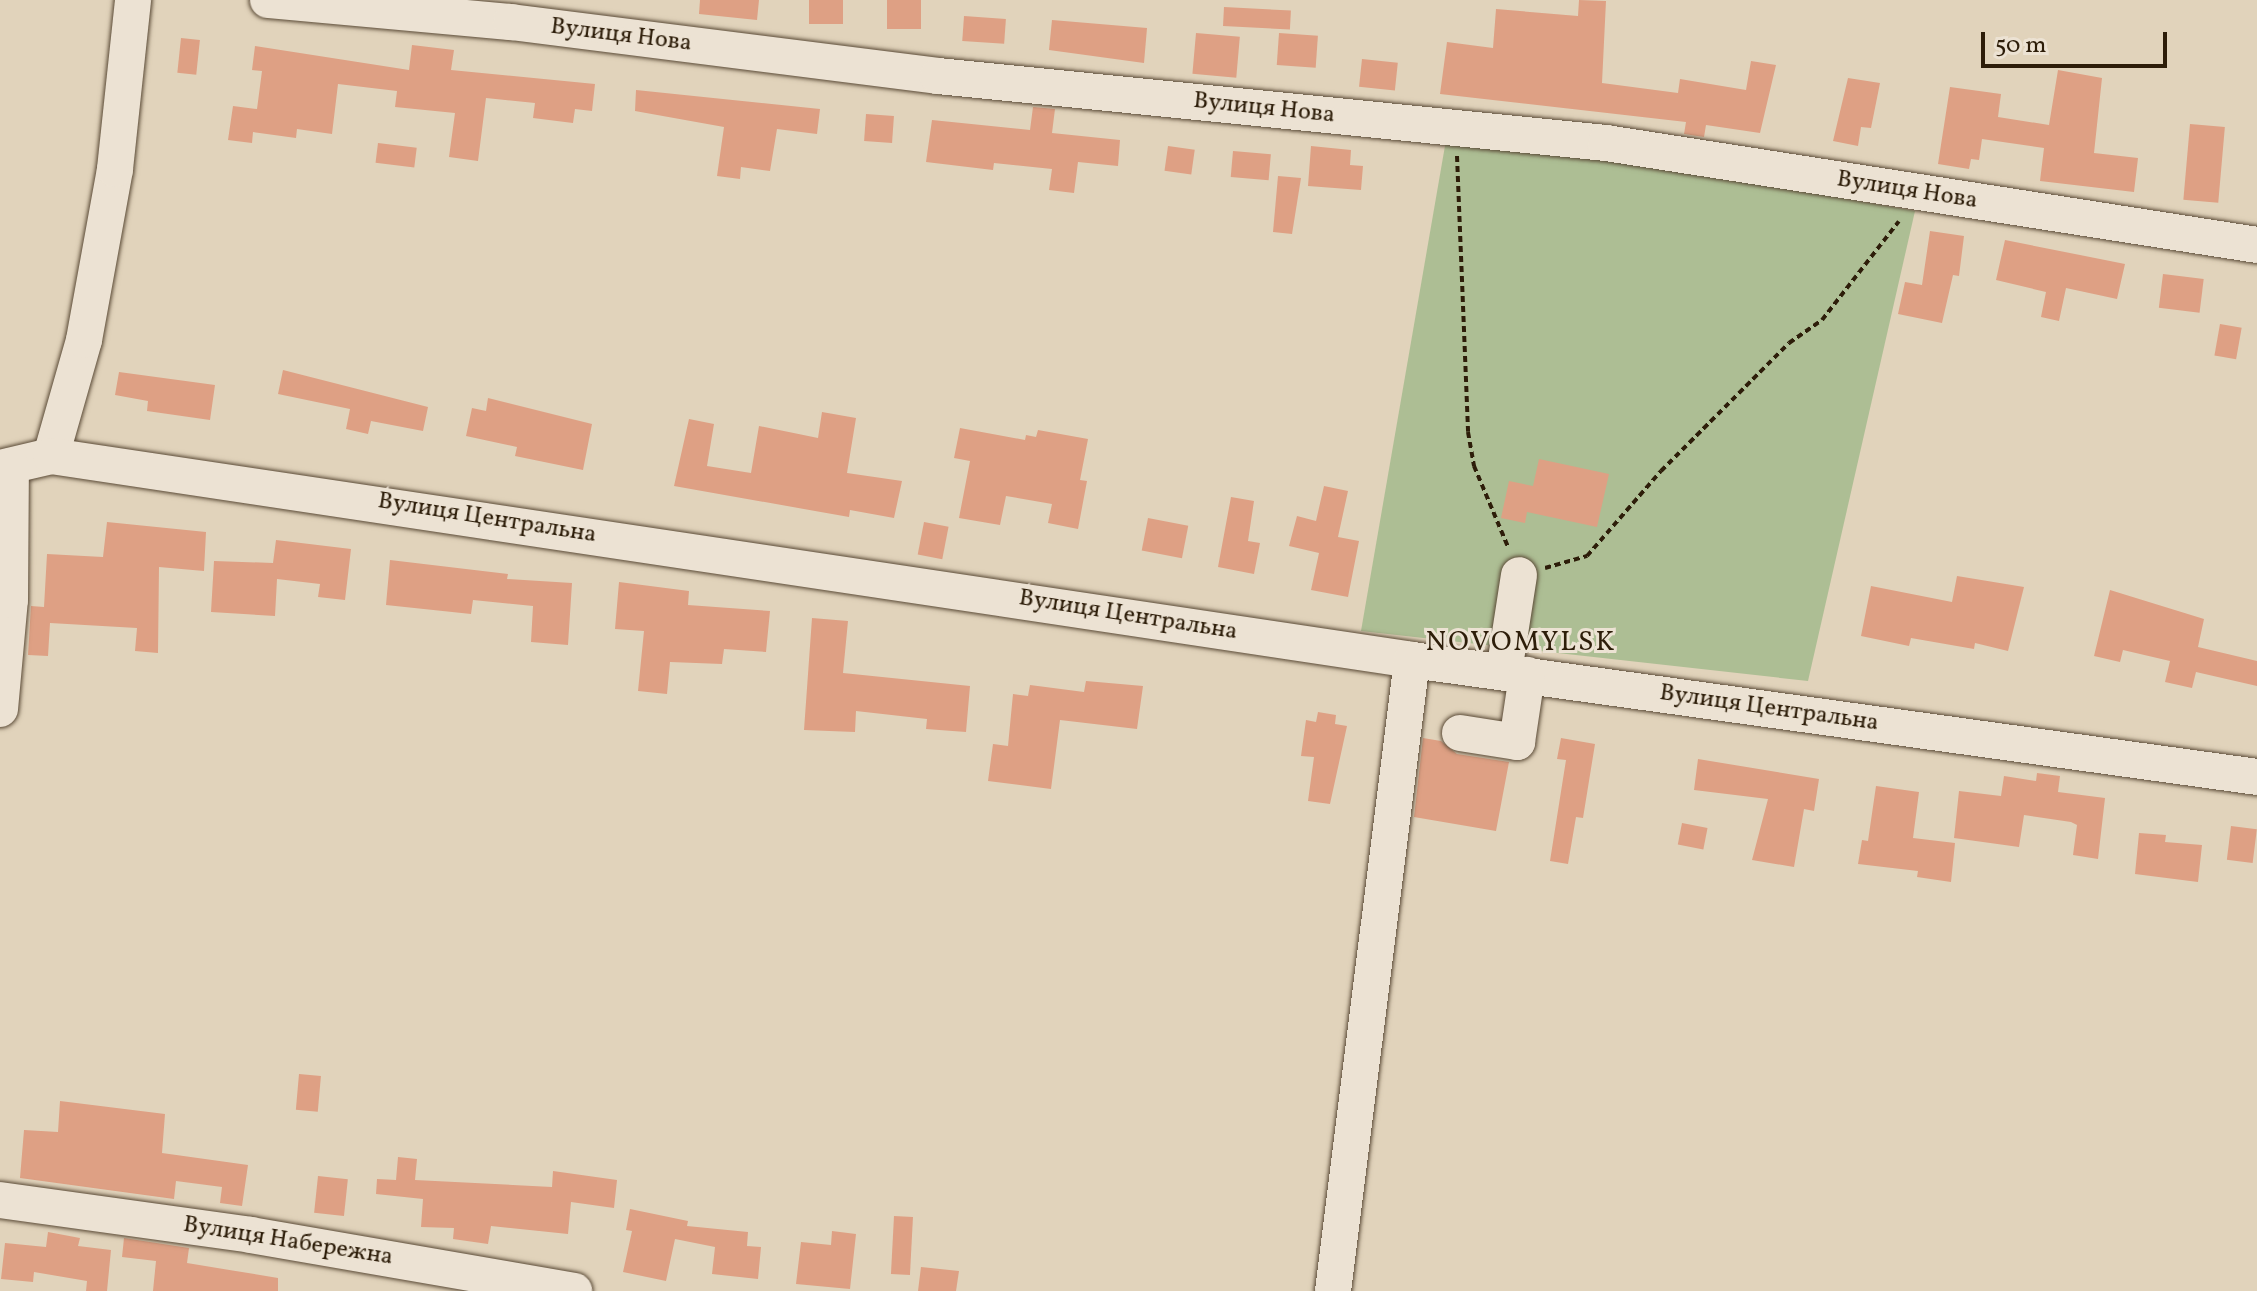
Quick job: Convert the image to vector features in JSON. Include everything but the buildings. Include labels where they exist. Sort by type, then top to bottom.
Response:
[{"type":"street","points":[[51,456],[90,309],[115,169],[133,0]]},
{"type":"street","name":"Вулиця Нова","points":[[268,0],[1606,143],[2257,245]]},
{"type":"street","name":"Вулиця Центральна","points":[[5,467],[51,456],[1412,660],[2257,777]]},
{"type":"street","points":[[0,709],[10,600],[5,467]]},
{"type":"street","points":[[1460,733],[1517,742],[1519,575]]},
{"type":"street","points":[[1333,1291],[1412,660]]},
{"type":"street","name":"Вулиця Набережна","points":[[0,1200],[251,1235],[574,1291]]},
{"type":"path","points":[[1457,128],[1468,432],[1477,474],[1519,575],[1587,556],[1661,471],[1789,343],[1822,320],[1920,193]]},
{"type":"green space","points":[[1446,140],[1592,154],[1915,211],[1808,681],[1361,631]]},
{"type":"district","name":"NOVOMYLSK","points":[[1521,643]]}]
